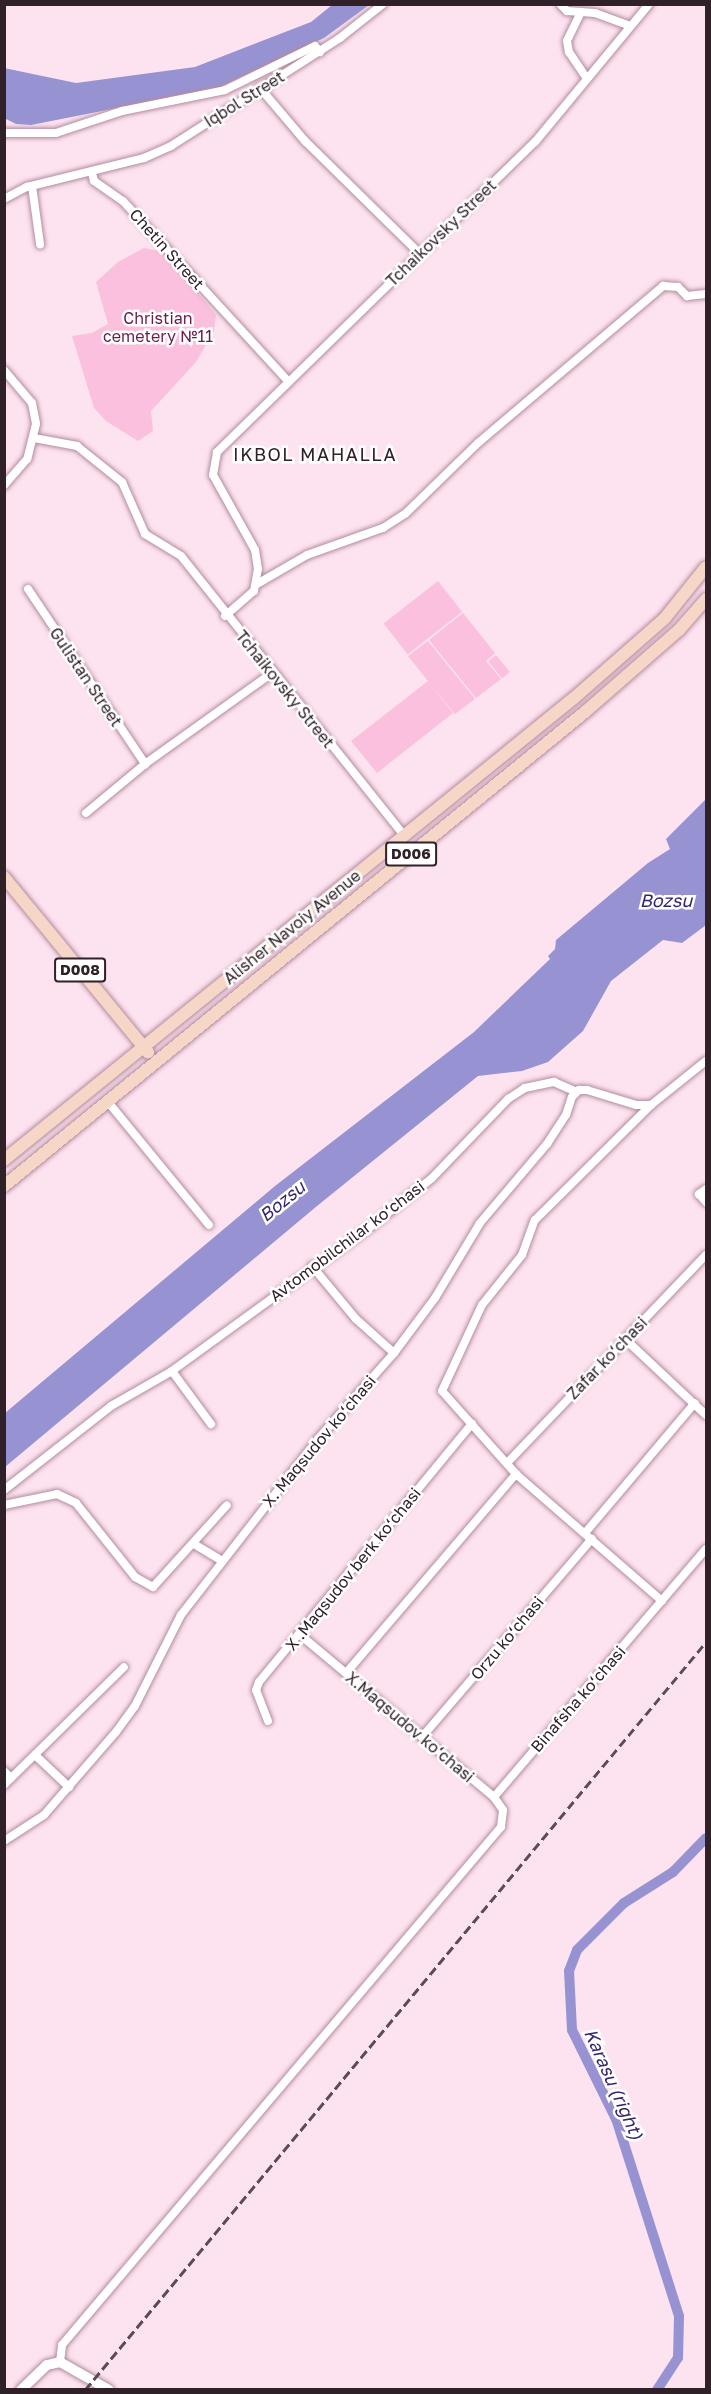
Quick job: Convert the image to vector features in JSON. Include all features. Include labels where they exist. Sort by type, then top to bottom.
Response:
[{"type":"main road","name":"Alisher Navoiy Avenue","points":[[4,1160],[404,836],[640,641],[678,605],[706,567]]},
{"type":"main road","name":"Alisher Navoiy Avenue","points":[[4,1186],[585,712],[679,630],[706,599]]},
{"type":"main road","name":"D008","points":[[4,877],[156,1062]]},
{"type":"street","name":"Iqbol Street","points":[[4,199],[32,186],[92,173],[144,158],[171,146],[320,52],[383,4]]},
{"type":"street","points":[[560,4],[567,11],[581,12],[630,26]]},
{"type":"street","name":"Tchaikovsky Street","points":[[257,584],[255,550],[215,479],[213,461],[288,381],[535,142],[648,4]]},
{"type":"street","points":[[581,12],[567,41],[569,52],[587,79]]},
{"type":"street","points":[[4,133],[56,133],[122,111],[225,90],[315,46],[320,52]]},
{"type":"street","points":[[260,88],[305,141],[419,254]]},
{"type":"street","name":"Chetin Street","points":[[92,173],[94,181],[123,201],[288,381]]},
{"type":"street","points":[[32,186],[40,244]]},
{"type":"street","points":[[225,616],[257,584],[307,555],[383,528],[406,513],[478,443],[663,286],[678,287],[687,296],[706,294]]},
{"type":"street","points":[[4,370],[32,403],[34,438],[27,459],[4,485]]},
{"type":"street","name":"Tchaikovsky Street","points":[[34,438],[77,446],[116,475],[127,488],[145,534],[180,556],[225,616],[404,836]]},
{"type":"street","name":"Gulistan Street","points":[[28,589],[145,764]]},
{"type":"street","points":[[86,813],[145,764],[272,673]]},
{"type":"street","points":[[706,1061],[651,1105],[535,1220],[522,1255],[482,1305],[442,1390],[508,1462],[516,1474],[662,1601],[706,1549]]},
{"type":"street","name":"Avtomobilchilar ko‘chasi","points":[[4,1490],[111,1406],[172,1371],[312,1266],[370,1227],[432,1178],[485,1118],[516,1093],[554,1082],[576,1092]]},
{"type":"street","points":[[576,1092],[587,1090],[636,1105],[651,1105]]},
{"type":"street","name":"X. Maqsudov ko‘chasi","points":[[4,1841],[44,1815],[135,1706],[181,1615],[311,1448],[394,1353],[435,1299],[480,1223],[547,1144],[576,1092]]},
{"type":"street","points":[[108,1102],[209,1225]]},
{"type":"street","points":[[706,1189],[699,1194],[706,1202]]},
{"type":"street","name":"Zafar ko‘chasi","points":[[508,1462],[706,1255]]},
{"type":"street","points":[[312,1266],[356,1319],[394,1353]]},
{"type":"street","points":[[625,1339],[706,1414]]},
{"type":"street","points":[[172,1371],[211,1424]]},
{"type":"street","name":"Orzu ko‘chasi","points":[[422,1737],[589,1536],[694,1404]]},
{"type":"street","name":"X .Maqsudov berk ko‘chasi","points":[[268,1721],[256,1690],[259,1682],[472,1424]]},
{"type":"street","points":[[346,1673],[516,1474]]},
{"type":"street","points":[[4,1505],[57,1494],[76,1503],[135,1576],[153,1587],[227,1505]]},
{"type":"street","points":[[194,1544],[222,1561]]},
{"type":"street","name":"Binafsha ko‘chasi","points":[[494,1797],[662,1601]]},
{"type":"street","name":"X.Maqsudov ko‘chasi","points":[[300,1635],[494,1797]]},
{"type":"street","points":[[4,1785],[124,1667]]},
{"type":"street","points":[[35,1755],[69,1787]]},
{"type":"street","points":[[4,1771],[11,1778]]},
{"type":"street","points":[[60,2362],[62,2344],[501,1827],[503,1810],[494,1797]]},
{"type":"street","points":[[21,2390],[47,2365],[60,2362],[109,2390]]},
{"type":"green space","name":"Christian cemetery №11","points":[[144,248],[165,252],[216,315],[214,331],[196,362],[151,411],[153,431],[138,441],[106,421],[94,408],[72,336],[92,333],[108,324],[96,282],[118,262]]},
{"type":"green space","points":[[438,581],[462,612],[408,654],[384,623]]},
{"type":"green space","points":[[463,613],[495,653],[486,661],[501,679],[476,698],[429,640]]},
{"type":"green space","points":[[428,641],[475,699],[455,714],[430,684],[453,713],[377,773],[351,741],[428,681],[408,656]]},
{"type":"green space","points":[[496,655],[510,672],[502,678],[488,661]]},
{"type":"water","points":[[332,5],[369,5],[324,38],[218,88],[31,125],[16,124],[4,118],[4,68],[76,83],[195,67],[311,22]]},
{"type":"water","name":"Bozsu","points":[[706,799],[706,925],[682,943],[663,940],[611,981],[583,1031],[548,1062],[522,1071],[478,1076],[317,1206],[5,1467],[5,1413],[275,1186],[474,1032],[550,959],[548,956],[555,949],[556,940],[648,863],[670,849],[666,839]]},
{"type":"waterway","name":"Karasu (right)","points":[[657,2390],[678,2358],[679,2316],[616,2119],[572,2030],[569,1971],[577,1950],[624,1903],[673,1872],[706,1838]]},
{"type":"railway","points":[[85,2390],[706,1642]]},
{"type":"district","name":"IKBOL MAHALLA","points":[[315,454]]}]
